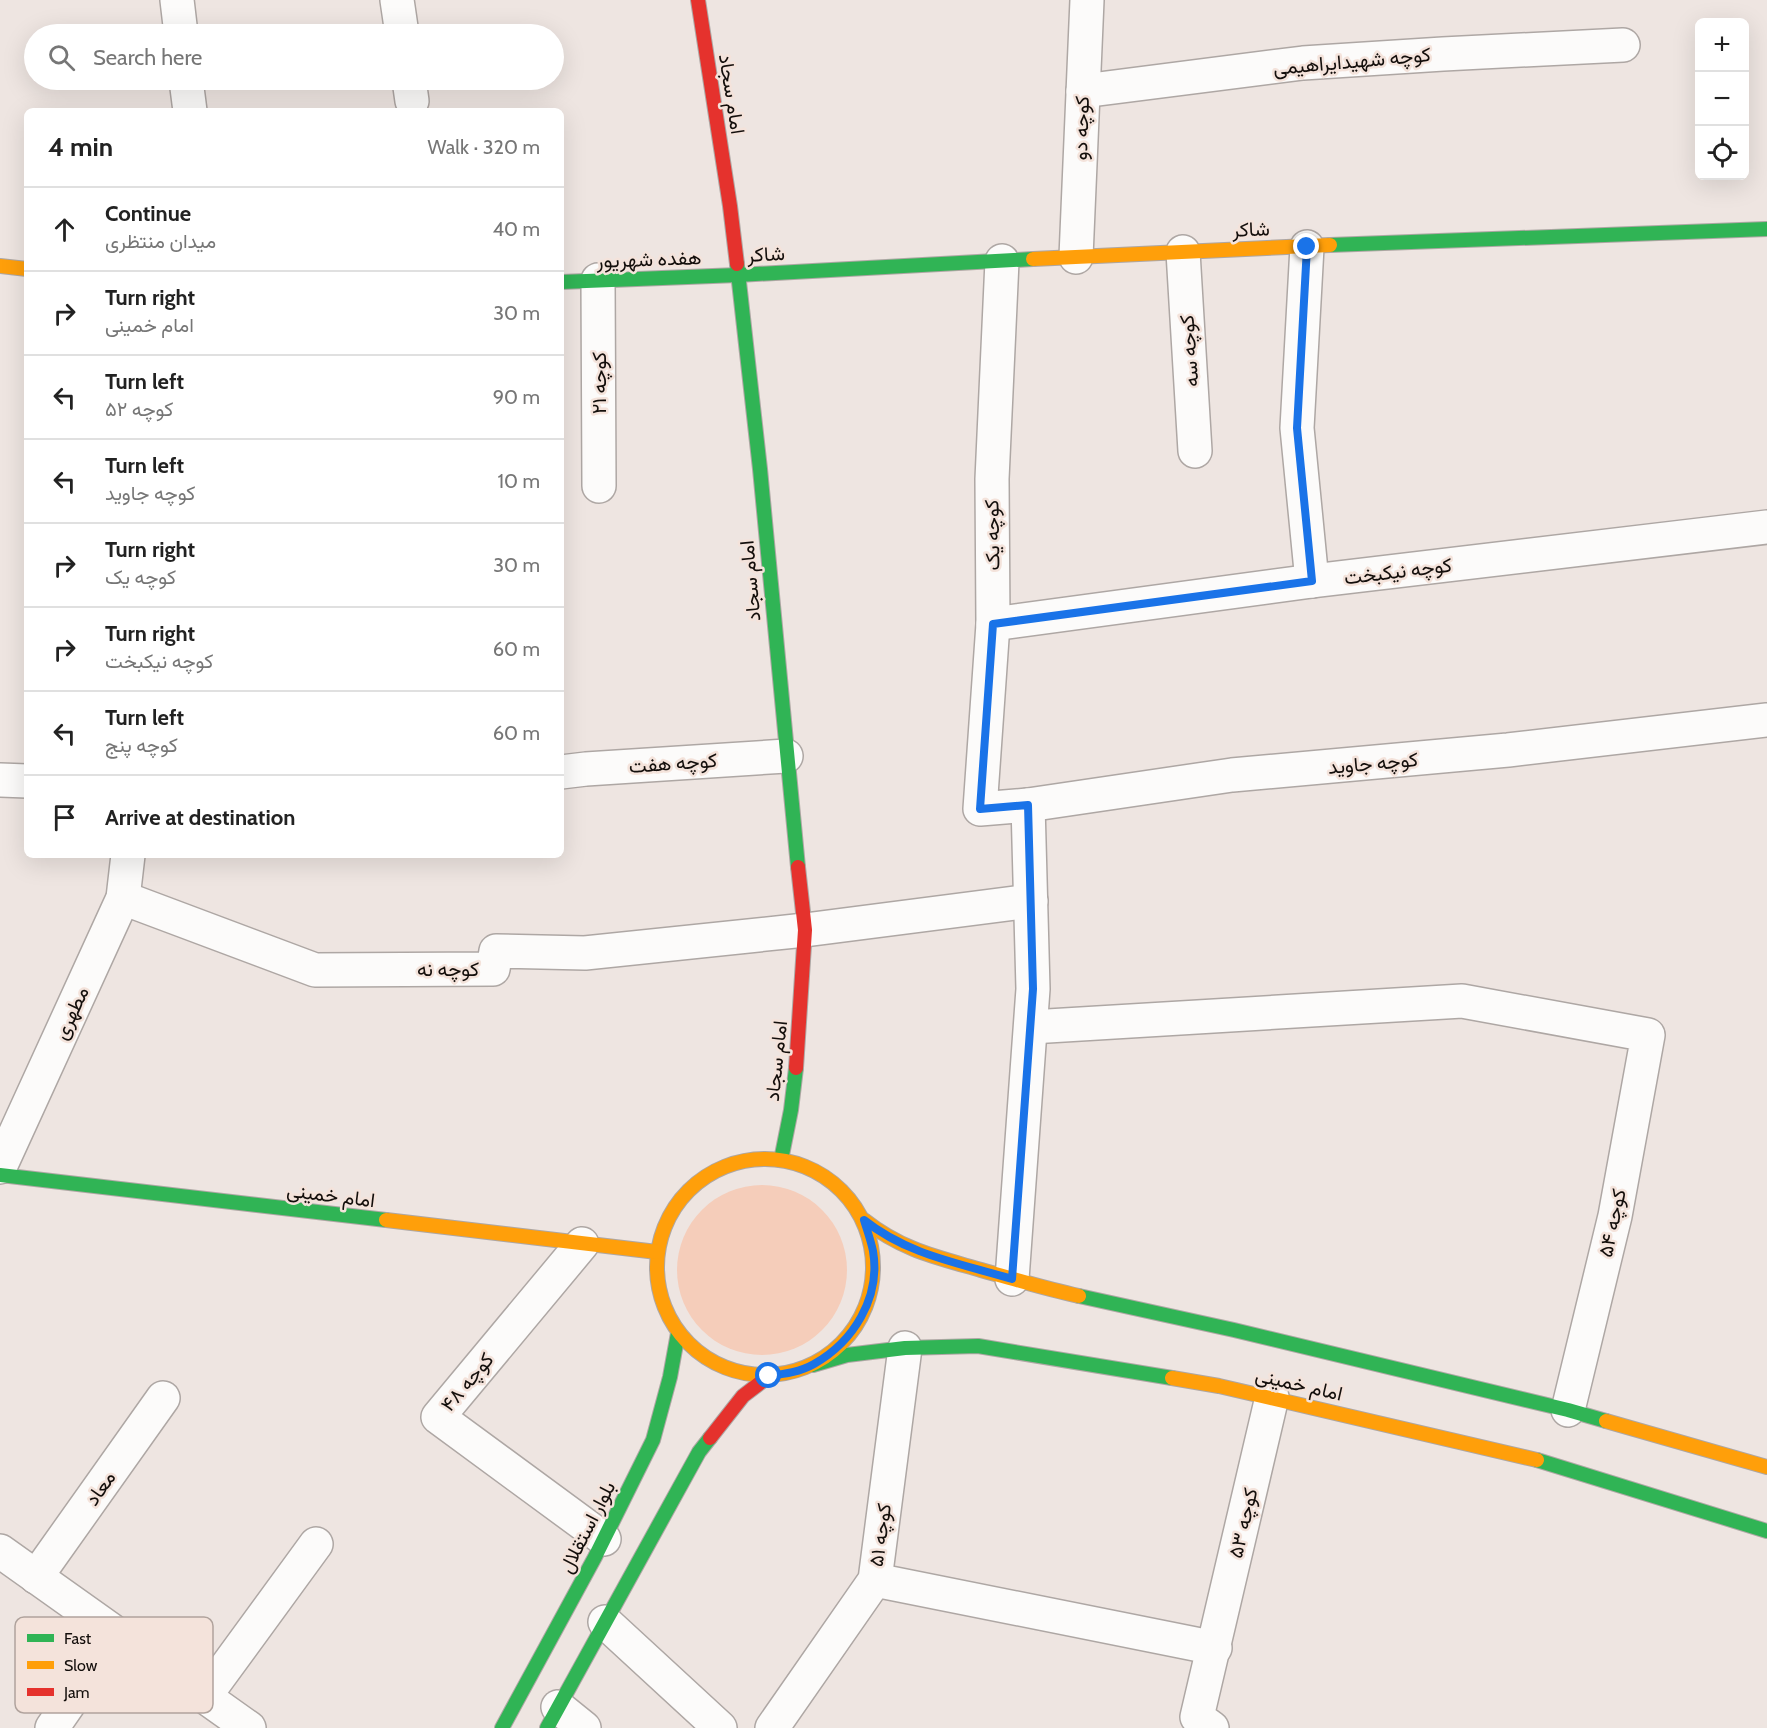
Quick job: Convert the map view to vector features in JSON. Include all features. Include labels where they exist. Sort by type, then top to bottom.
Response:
[{"type":"main road","name":"امام سجاد","points":[[698,0],[730,206],[738,275],[760,469],[786,756],[805,930],[798,1050],[791,1110],[781,1160]]},
{"type":"main road","name":"شاکر","points":[[738,275],[1182,252],[1767,229]]},
{"type":"main road","points":[[0,266],[24,269]]},
{"type":"main road","name":"هفده شهریور","points":[[564,282],[738,275]]},
{"type":"main road","points":[[769,1376],[734,1372],[702,1357],[678,1333],[664,1308],[657,1281],[657,1252],[668,1220],[680,1201],[687,1192],[714,1171],[747,1160],[781,1160],[815,1170],[843,1191],[864,1220],[873,1252],[873,1287],[861,1319],[840,1346],[813,1365]]},
{"type":"main road","name":"امام خمینی","points":[[0,1175],[657,1252]]},
{"type":"main road","name":"امام خمینی","points":[[864,1220],[883,1235],[915,1251],[1047,1289],[1234,1330],[1568,1410],[1767,1467]]},
{"type":"main road","name":"بلوار استقلال","points":[[502,1728],[604,1539],[653,1440],[670,1377],[678,1333]]},
{"type":"main road","name":"امام خمینی","points":[[769,1376],[791,1373],[847,1355],[905,1348],[978,1346],[1272,1397],[1550,1463],[1767,1531]]},
{"type":"main road","points":[[553,1718],[699,1452],[743,1396],[769,1376]]},
{"type":"street","points":[[177,0],[180,24]]},
{"type":"street","points":[[397,0],[401,24]]},
{"type":"street","name":"کوچه دو","points":[[1076,257],[1087,0]]},
{"type":"street","name":"کوچه شهیدایراهیمی","points":[[1083,91],[1303,63],[1623,45]]},
{"type":"street","points":[[187,90],[190,108]]},
{"type":"street","points":[[1307,247],[1297,428],[1312,581]]},
{"type":"street","name":"کوچه سه","points":[[1182,252],[1195,451]]},
{"type":"street","name":"کوچه یک","points":[[980,809],[993,624],[992,479],[1002,261]]},
{"type":"street","name":"کوچه ۲۱","points":[[598,280],[599,486]]},
{"type":"street","name":"کوچه نیکبخت","points":[[993,624],[1312,581],[1767,527]]},
{"type":"street","name":"کوچه جاوید","points":[[980,809],[1028,805],[1232,775],[1508,750],[1767,720]]},
{"type":"street","name":"کوچه هفت","points":[[564,772],[786,756]]},
{"type":"street","points":[[0,780],[24,781]]},
{"type":"street","points":[[1012,1279],[1033,989],[1028,805]]},
{"type":"street","name":"مطهری","points":[[0,1167],[123,898],[128,858]]},
{"type":"street","name":"کوچه نه","points":[[123,898],[315,970],[493,969],[496,951],[585,953],[805,930]]},
{"type":"street","points":[[805,930],[1031,901]]},
{"type":"street","name":"کوچه ۵۴","points":[[1030,1027],[1462,1001],[1648,1035],[1615,1216],[1568,1410]]},
{"type":"street","name":"کوچه ۴۸","points":[[582,1244],[438,1417],[604,1539]]},
{"type":"street","name":"کوچه ۵۱","points":[[772,1728],[874,1580],[905,1348]]},
{"type":"street","name":"کوچه ۵۳","points":[[1215,1648],[1272,1397]]},
{"type":"street","name":"معاد","points":[[36,1577],[163,1398]]},
{"type":"street","points":[[213,1685],[316,1544]]},
{"type":"street","points":[[0,1551],[93,1617]]},
{"type":"street","points":[[874,1580],[1215,1648],[1197,1717],[1212,1728]]},
{"type":"street","points":[[604,1622],[720,1728]]},
{"type":"street","points":[[213,1702],[249,1728]]},
{"type":"street","points":[[52,1728],[62,1713]]},
{"type":"street","points":[[553,1718],[584,1728]]},
{"type":"shaded area","points":[[762,1185],[779,1186],[795,1191],[822,1210],[841,1237],[846,1253],[846,1287],[841,1303],[822,1330],[795,1349],[779,1354],[762,1355],[745,1354],[729,1349],[702,1330],[683,1303],[678,1287],[677,1270],[678,1253],[683,1237],[702,1210],[729,1191],[745,1186]]},
{"type":"traffic: fast","points":[[1330,245],[1767,229]]},
{"type":"traffic: fast","points":[[564,282],[1033,259]]},
{"type":"traffic: fast","points":[[737,264],[760,469],[798,867]]},
{"type":"traffic: fast","points":[[781,1160],[791,1110],[796,1068]]},
{"type":"traffic: fast","points":[[0,1175],[386,1220]]},
{"type":"traffic: fast","points":[[1079,1296],[1234,1330],[1606,1421]]},
{"type":"traffic: fast","points":[[502,1728],[595,1557],[653,1440],[670,1377],[678,1333]]},
{"type":"traffic: fast","points":[[813,1365],[847,1355],[905,1348],[978,1346],[1172,1378]]},
{"type":"traffic: fast","points":[[547,1728],[699,1452],[710,1438]]},
{"type":"traffic: fast","points":[[1537,1460],[1767,1531]]},
{"type":"traffic: slow","points":[[1033,259],[1330,245]]},
{"type":"traffic: slow","points":[[0,266],[24,269]]},
{"type":"traffic: slow","points":[[754,1159],[776,1159],[806,1167],[825,1177],[842,1190],[855,1207],[865,1226],[873,1256],[873,1267],[873,1278],[865,1308],[855,1327],[842,1344],[825,1357],[796,1371],[776,1375],[754,1375],[734,1371],[714,1362],[696,1351],[681,1336],[661,1298],[657,1278],[657,1256],[661,1236],[670,1216],[681,1198],[696,1183],[734,1163],[754,1159]]},
{"type":"traffic: slow","points":[[386,1220],[657,1252]]},
{"type":"traffic: slow","points":[[864,1220],[892,1239],[920,1251],[1079,1296]]},
{"type":"traffic: slow","points":[[1172,1378],[1219,1386],[1537,1460]]},
{"type":"traffic: slow","points":[[1606,1421],[1767,1467]]},
{"type":"traffic: jam","points":[[698,0],[737,264]]},
{"type":"traffic: jam","points":[[796,1068],[805,930],[798,867]]},
{"type":"traffic: jam","points":[[710,1438],[743,1396],[769,1376]]},
{"type":"route","points":[[769,1376],[791,1373],[813,1365],[840,1346],[861,1319],[873,1287],[873,1252],[864,1220],[883,1235],[915,1251],[1012,1279],[1033,989],[1031,901],[1028,805],[980,809],[993,624],[1312,581],[1297,428],[1307,247]]}]
